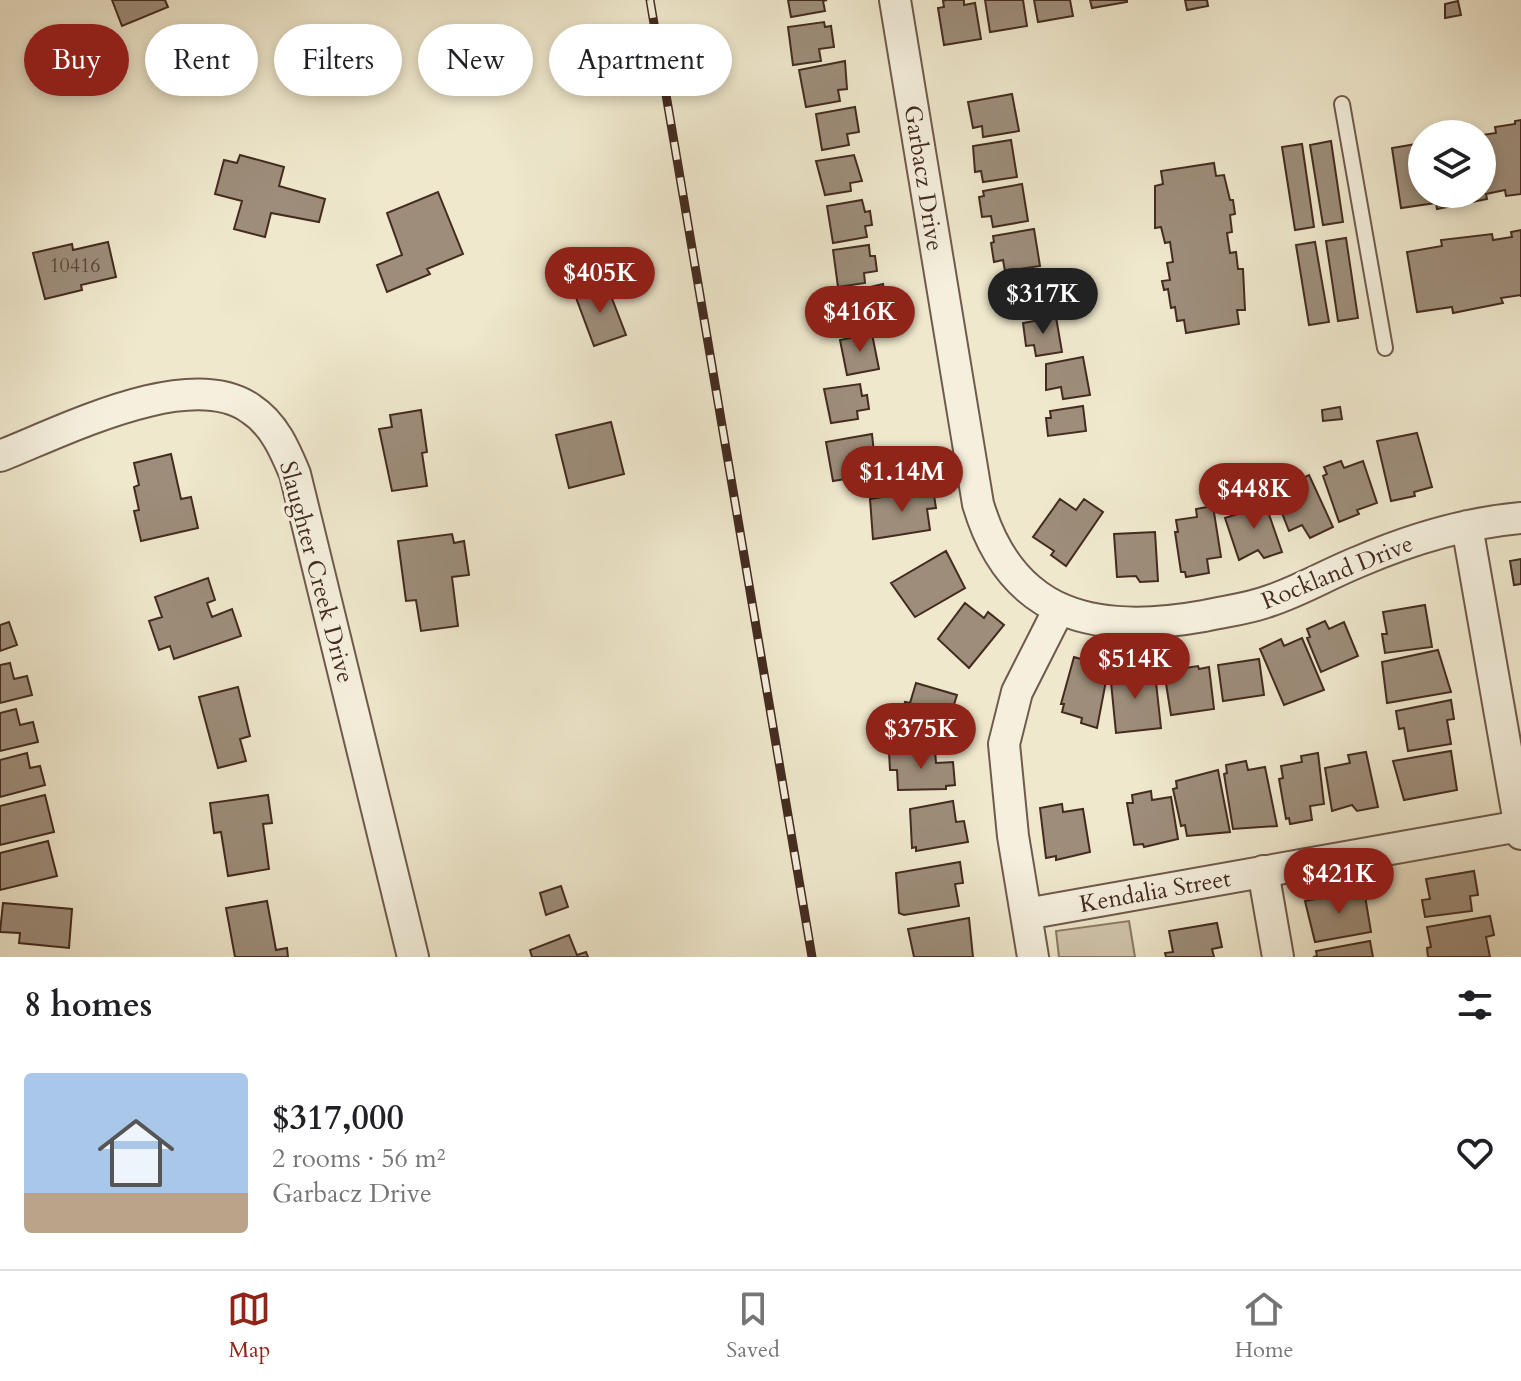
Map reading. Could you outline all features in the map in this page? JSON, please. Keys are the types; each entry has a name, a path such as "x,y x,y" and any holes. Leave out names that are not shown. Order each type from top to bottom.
{"street":[{"name":"Garbacz Drive","path":"895,0 978,504 985,527 1003,563 1015,577 1059,609"},
{"name":"Slaughter Creek Drive","path":"0,456 164,397 216,394 233,399 264,419 285,449 295,474 413,957"},
{"name":"Rockland Drive","path":"1059,609 1128,625 1173,622 1241,609 1298,590 1378,554 1467,526 1521,518"},
{"path":"1467,526 1520,830"},
{"path":"1033,957 1004,774 1004,744 1017,692 1059,609"},
{"name":"Kendalia Street","path":"1026,914 1263,871 1520,830"},
{"path":"1263,871 1278,957"}],"lane":[{"path":"1342,104 1385,348"}],"shaded area":[{"path":"1129,921 1135,957 1059,957 1056,931"}],"building":[{"path":"112,0 165,0 168,7 121,24"},
{"path":"788,0 827,0 823,1 825,11 791,17"},
{"path":"964,0 964,5 975,3 981,39 944,45 938,8 944,7 943,1"},
{"path":"985,0 1023,0 1027,26 990,32"},
{"path":"1034,0 1070,0 1073,16 1038,22"},
{"path":"1090,0 1127,0 1127,2 1092,8"},
{"path":"1185,0 1207,0 1208,6 1187,10"},
{"path":"1458,1 1461,15 1445,18 1445,4"},
{"path":"824,22 825,27 831,26 834,47 819,49 821,61 793,65 788,27"},
{"path":"845,61 847,89 838,90 840,101 806,107 799,70"},
{"path":"1012,94 1019,131 983,137 982,126 973,128 968,102"},
{"path":"855,107 859,132 847,134 849,145 822,150 816,114"},
{"path":"1521,120 1521,194 1506,196 1505,190 1496,192 1496,127 1515,124 1515,121"},
{"path":"1011,140 1017,177 983,182 981,171 975,172 973,146"},
{"path":"1331,141 1343,222 1323,225 1310,145"},
{"path":"1302,144 1314,227 1295,230 1282,147"},
{"path":"1408,145 1408,207 1401,208 1392,148"},
{"path":"240,155 284,167 279,186 325,199 319,222 271,213 265,237 234,229 242,201 215,194 224,160 237,163"},
{"path":"854,155 862,181 850,183 851,191 825,195 816,161"},
{"path":"1214,163 1216,176 1224,175 1230,200 1233,200 1235,214 1230,215 1232,232 1227,233 1230,253 1236,252 1238,269 1243,269 1245,310 1237,310 1239,324 1186,333 1184,320 1177,321 1175,307 1171,308 1168,289 1164,290 1162,281 1170,280 1167,263 1173,262 1170,242 1165,243 1161,227 1155,228 1155,186 1163,184 1161,171"},
{"path":"1022,184 1028,221 993,227 991,216 982,217 979,197 984,196 983,191"},
{"path":"438,192 463,254 427,269 430,274 387,292 377,265 402,255 387,213"},
{"path":"862,200 865,212 870,211 872,225 865,226 867,237 833,243 827,206"},
{"path":"1034,229 1040,266 1005,271 1003,260 994,262 993,236"},
{"path":"1521,230 1521,295 1501,298 1503,303 1453,313 1452,307 1417,312 1407,252 1442,246 1441,240 1492,234 1493,240 1512,237 1511,232"},
{"path":"1346,238 1358,318 1338,321 1326,241"},
{"path":"108,242 116,277 81,285 82,290 45,299 33,253 72,244 73,250"},
{"path":"1315,242 1329,322 1309,325 1296,245"},
{"path":"869,245 870,256 875,256 877,271 864,273 865,283 838,287 833,250"},
{"path":"1037,274 1043,311 1008,316 1006,305 998,307 994,287 998,286 997,280"},
{"path":"606,283 626,335 594,346 575,295"},
{"path":"883,284 884,291 881,292 886,313 877,315 880,325 845,333 837,295"},
{"path":"1056,317 1062,352 1036,356 1034,345 1026,346 1023,323"},
{"path":"872,334 879,369 847,375 840,340"},
{"path":"1083,357 1090,395 1063,399 1061,387 1046,390 1046,364"},
{"path":"860,384 862,396 867,395 869,409 857,411 858,419 831,423 824,389"},
{"path":"1083,406 1086,431 1048,436 1046,418 1051,418 1050,411"},
{"path":"1340,407 1342,419 1323,421 1322,410"},
{"path":"421,410 427,452 422,453 427,486 392,491 379,429 392,427 390,415"},
{"path":"611,422 624,474 569,488 556,435"},
{"path":"1417,433 1432,487 1414,492 1415,496 1391,501 1377,441"},
{"path":"872,434 875,463 868,464 869,475 833,481 826,442"},
{"path":"171,454 181,499 191,497 198,528 141,541 134,511 139,510 134,487 139,485 134,463"},
{"path":"1341,461 1344,468 1363,461 1377,503 1357,510 1359,514 1339,522 1323,476 1327,474 1324,467"},
{"path":"1309,475 1333,527 1310,538 1302,525 1289,531 1271,485 1287,477 1290,484"},
{"path":"933,489 936,508 927,509 930,530 873,539 870,499"},
{"path":"1263,497 1282,552 1264,558 1258,550 1239,560 1225,518 1250,510 1247,503"},
{"path":"1060,499 1076,510 1084,499 1103,512 1066,566 1051,555 1054,551 1033,537"},
{"path":"1213,506 1221,557 1207,559 1209,573 1186,577 1185,572 1181,572 1176,520 1197,517 1196,509"},
{"path":"1155,532 1158,581 1140,582 1136,576 1117,577 1114,534"},
{"path":"452,534 454,543 464,541 469,575 452,577 458,626 421,631 416,600 406,601 398,541"},
{"path":"946,551 965,588 915,617 891,583"},
{"path":"1521,559 1521,584 1514,585 1510,561"},
{"path":"208,578 215,600 207,603 212,617 232,609 241,636 174,659 170,646 159,650 149,621 162,617 155,597"},
{"path":"965,603 984,618 988,612 1004,625 969,668 938,639"},
{"path":"1425,605 1432,647 1385,653 1382,634 1387,634 1383,612"},
{"path":"1325,621 1329,629 1344,622 1358,656 1321,672 1307,638 1310,637 1307,629"},
{"path":"9,622 17,645 0,651 0,625"},
{"path":"1302,638 1324,690 1284,705 1260,649 1281,639 1284,646"},
{"path":"1438,650 1451,692 1387,703 1382,662"},
{"path":"1074,657 1098,664 1094,678 1106,681 1097,728 1081,723 1082,718 1062,712 1064,704 1061,704"},
{"path":"1259,659 1264,695 1223,701 1218,665"},
{"path":"10,663 14,679 27,676 32,695 0,703 0,665"},
{"path":"1198,666 1199,669 1209,667 1214,709 1171,715 1164,671"},
{"path":"1137,669 1138,675 1155,673 1161,728 1116,733 1110,672"},
{"path":"916,683 957,695 951,714 960,717 953,739 903,725 904,720 900,719 905,702 910,703"},
{"path":"238,687 250,736 240,739 246,761 218,768 199,697"},
{"path":"1451,700 1454,719 1447,720 1451,744 1408,751 1404,728 1399,729 1396,711"},
{"path":"16,709 20,725 33,722 38,742 0,751 0,713"},
{"path":"935,750 936,763 953,762 955,785 946,786 946,789 898,790 897,770 890,770 889,752"},
{"path":"1451,751 1457,790 1404,800 1393,761"},
{"path":"1366,752 1378,807 1357,811 1352,805 1332,811 1325,768 1350,763 1348,755"},
{"path":"27,753 30,768 40,766 45,785 0,797 0,760"},
{"path":"1318,753 1324,804 1310,806 1312,820 1290,824 1289,818 1286,819 1279,779 1283,778 1281,766 1302,762 1301,756"},
{"path":"1246,761 1248,770 1265,767 1277,826 1233,829 1224,774 1227,773 1226,765"},
{"path":"1218,770 1230,832 1187,836 1185,825 1181,826 1173,789 1177,788 1176,781"},
{"path":"1151,791 1152,800 1171,797 1178,839 1144,847 1143,844 1134,845 1127,803 1133,803 1132,795"},
{"path":"45,795 54,832 0,845 0,806"},
{"path":"268,795 272,823 263,824 269,869 228,876 221,832 214,833 210,803"},
{"path":"953,801 956,822 964,821 968,842 916,851 916,847 912,848 910,809"},
{"path":"1062,804 1063,812 1083,809 1090,852 1056,860 1056,856 1046,858 1040,808"},
{"path":"48,841 57,876 0,890 0,853"},
{"path":"960,862 963,883 955,884 959,906 904,915 899,913 896,873"},
{"path":"1474,871 1478,895 1470,896 1472,911 1425,917 1422,900 1430,899 1426,879"},
{"path":"561,886 568,907 546,915 540,893"},
{"path":"1364,890 1371,932 1315,942 1305,901"},
{"path":"267,901 276,950 287,948 288,957 235,957 226,908"},
{"path":"3,903 72,909 69,948 19,943 20,933 0,932"},
{"path":"1490,916 1494,935 1486,937 1490,957 1428,957 1427,948 1431,947 1427,927"},
{"path":"969,918 973,957 914,957 908,929"},
{"path":"1217,923 1222,947 1212,949 1214,957 1166,957 1165,953 1173,952 1169,931"},
{"path":"569,935 577,955 586,952 588,957 532,957 530,950"},
{"path":"1370,941 1373,957 1313,957 1317,956 1316,951"}],"railway":[{"path":"650,0 812,957"}]}
